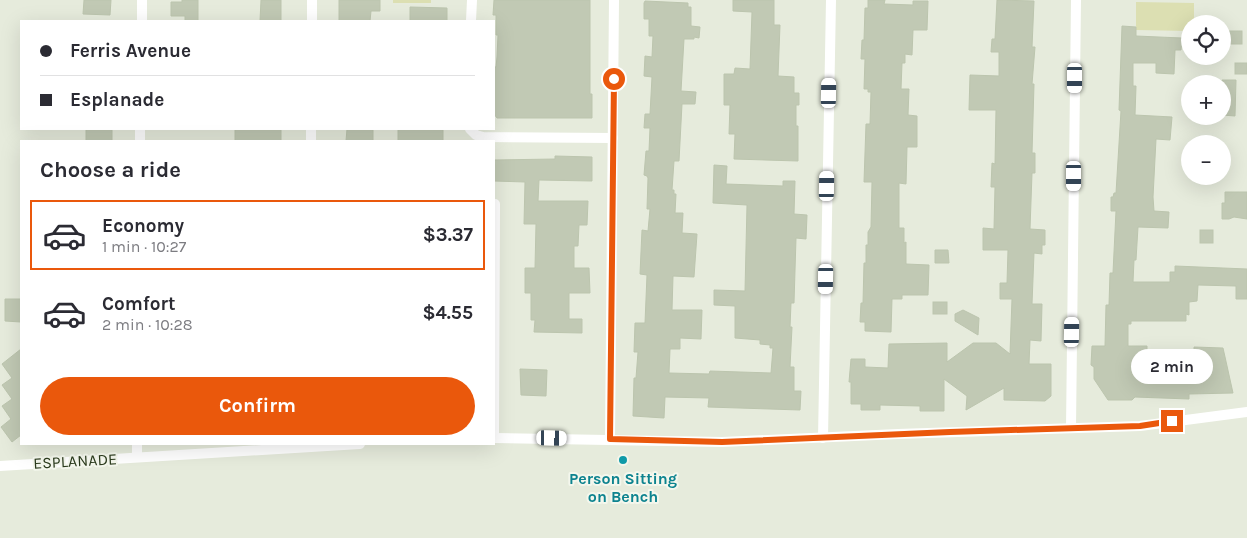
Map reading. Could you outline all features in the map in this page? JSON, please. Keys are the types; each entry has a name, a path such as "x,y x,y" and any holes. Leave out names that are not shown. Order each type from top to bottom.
{"street":[{"path":"142,0 142,20"},
{"path":"312,0 312,20"},
{"path":"471,20 472,0"},
{"path":"610,439 614,0"},
{"path":"823,438 830,0"},
{"path":"1071,428 1076,0"},
{"path":"471,130 476,135 483,137 613,138"},
{"path":"495,438 722,442 908,433 1140,426 1247,412"},
{"path":"137,445 137,457"},
{"name":"ESPLANADE","path":"0,466 308,445"}],"green space":[{"path":"393,0 431,0 431,3 393,3"},
{"path":"1136,2 1194,3 1194,15 1181,15 1181,31 1136,30"}],"building":[{"path":"84,0 111,0 110,15 83,14"},
{"path":"182,0 198,0 198,20 185,20 185,16 171,16 171,2 182,2"},
{"path":"261,0 281,0 281,20 260,20"},
{"path":"339,0 380,0 380,11 371,11 370,20 339,20"},
{"path":"494,0 590,0 590,94 592,94 592,118 497,118 495,115 495,67 498,35 496,35 496,15 493,15"},
{"path":"733,0 774,0 774,25 780,25 778,76 794,77 794,93 799,93 799,105 796,105 798,161 734,159 735,134 729,134 730,105 724,105 724,74 734,74 735,68 750,69 752,12 733,11"},
{"path":"868,0 885,0 884,4 913,5 913,1 928,1 927,30 913,30 912,55 905,54 905,63 902,63 901,89 909,89 908,115 917,116 917,147 907,147 906,184 899,183 899,228 904,228 906,264 929,265 928,295 902,295 902,299 892,299 891,332 865,331 865,322 860,322 861,303 863,303 866,245 868,245 868,232 871,227 872,182 864,182 866,124 870,124 871,92 868,92 868,89 864,89 865,59 861,59 862,40 864,40 865,8 868,8"},
{"path":"997,0 1034,1 1032,47 1035,47 1032,84 1034,84 1032,153 1035,153 1035,173 1032,173 1030,229 1045,230 1045,245 1042,245 1042,254 1034,253 1032,304 1042,304 1041,341 1030,340 1029,364 1051,364 1051,396 1045,401 1004,400 1004,388 966,410 967,396 944,379 944,411 920,411 920,406 880,405 880,410 861,410 861,404 851,404 851,382 849,382 851,359 865,359 865,367 888,368 889,344 947,343 947,362 973,343 996,343 1010,354 1012,299 1000,299 1000,283 1007,283 1008,250 983,250 983,228 994,229 995,187 991,187 992,163 995,164 996,110 969,110 970,75 999,76 999,52 991,52 992,39 995,39"},
{"path":"645,1 688,3 688,7 691,7 691,26 700,27 699,38 684,39 681,91 696,92 695,104 682,104 679,161 674,161 672,190 676,194 675,213 683,213 682,233 697,234 694,277 673,276 672,310 702,310 701,339 680,338 680,349 670,349 669,373 709,374 710,371 771,373 773,348 770,348 770,345 760,344 760,340 735,338 735,306 714,305 714,290 745,291 747,205 713,203 714,165 727,166 726,184 783,186 783,181 795,181 794,214 807,215 806,239 796,238 794,303 791,303 790,327 792,327 790,367 794,367 794,391 801,391 800,410 708,407 709,398 665,397 664,418 633,416 634,378 636,378 638,352 634,352 635,323 645,323 647,275 640,274 642,230 648,231 650,209 647,209 648,178 644,175 646,151 649,151 650,128 644,128 645,114 650,114 652,77 644,76 645,56 652,57 653,36 649,36 649,19 644,19"},
{"path":"410,7 447,8 447,20 410,20"},
{"path":"1122,26 1136,27 1136,36 1181,38 1181,50 1175,50 1174,74 1156,73 1156,63 1133,63 1133,86 1136,86 1135,115 1172,117 1170,140 1156,139 1153,197 1154,211 1169,212 1168,228 1138,227 1133,282 1170,282 1170,272 1175,272 1175,266 1247,269 1247,299 1236,299 1236,286 1198,285 1197,301 1189,302 1189,315 1186,314 1186,321 1131,321 1131,324 1128,324 1128,346 1147,346 1147,353 1194,354 1194,347 1223,348 1233,393 1189,394 1189,399 1135,397 1132,400 1108,400 1094,379 1094,367 1091,365 1092,346 1105,346 1106,305 1109,305 1110,273 1113,273 1116,211 1111,211 1111,197 1116,193 1121,111 1119,110"},
{"path":"1231,31 1242,31 1242,44 1231,44"},
{"path":"1235,63 1247,63 1247,74 1235,74"},
{"path":"1231,80 1236,80 1235,116 1231,116"},
{"path":"86,130 112,130 112,140 86,140"},
{"path":"235,130 281,130 281,140 235,140"},
{"path":"347,130 373,130 373,140 346,140"},
{"path":"398,130 443,130 443,140 398,140"},
{"path":"555,156 592,157 592,181 539,180 538,201 588,201 587,225 579,225 578,246 574,246 574,268 589,268 590,293 569,293 569,319 582,319 582,333 534,332 535,320 531,320 531,293 525,293 525,268 535,268 536,224 524,224 525,182 495,181 495,160 555,159"},
{"path":"1225,192 1247,192 1247,219 1234,217 1222,219 1222,203 1225,203"},
{"path":"1200,230 1213,230 1213,243 1200,243"},
{"path":"935,250 948,250 949,263 935,263"},
{"path":"5,299 20,299 20,322 5,321"},
{"path":"933,302 947,302 947,314 933,314"},
{"path":"963,310 979,318 978,335 955,321 955,314"},
{"path":"20,350 20,436 12,442 1,427 11,419 2,406 12,399 2,385 12,378 2,364"},
{"path":"520,369 547,370 546,396 521,395"}],"place":[{"name":"Person Sitting on Bench","path":"623,460"}],"route":[{"path":"614,79 610,439 722,442 1140,426 1172,421"}]}
